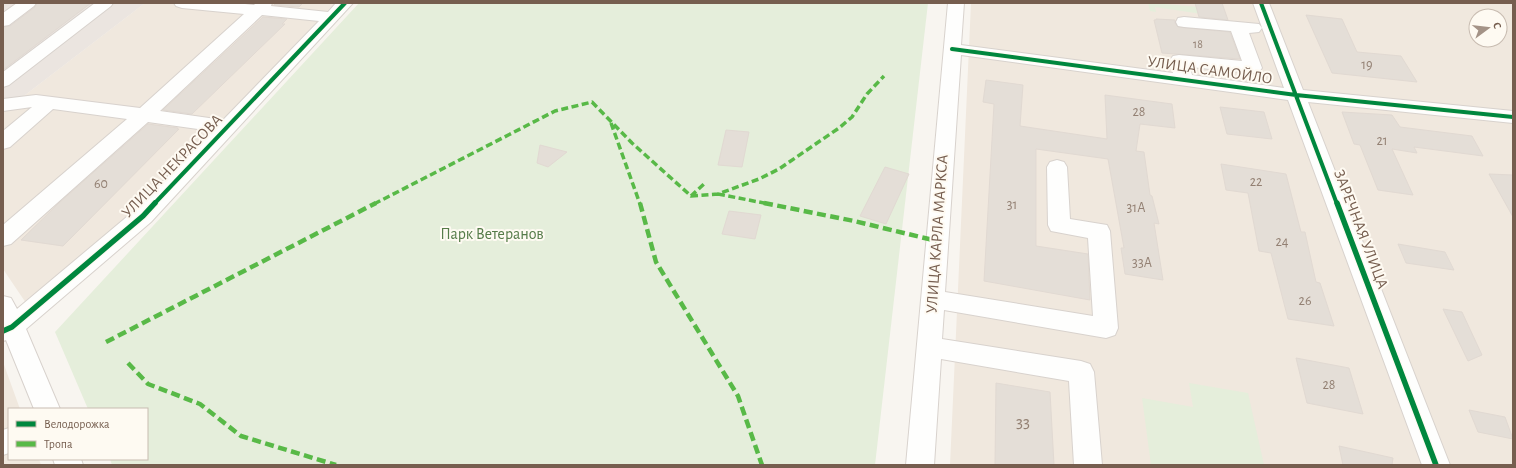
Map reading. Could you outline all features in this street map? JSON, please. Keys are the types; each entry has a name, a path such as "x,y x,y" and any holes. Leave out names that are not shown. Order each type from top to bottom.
{"street":[{"path":"3,21 28,3"},
{"path":"3,81 105,3"},
{"path":"182,3 338,10"},
{"name":"УЛИЦА КАРЛА МАРКСА","path":"920,465 956,3"},
{"name":"ЗАРЕЧНАЯ УЛИЦА","path":"1261,3 1436,465"},
{"path":"3,238 144,115 261,6"},
{"name":"УЛИЦА НЕКРАСОВА","path":"6,321 143,216 338,10"},
{"path":"1184,22 1272,30"},
{"path":"1184,80 1179,60 1253,68 1238,27"},
{"name":"УЛИЦА САМОЙЛО","path":"952,49 1296,95 1513,117"},
{"path":"3,105 36,101 49,102 228,127"},
{"path":"3,142 49,102"},
{"path":"932,298 1106,328 1098,231 1059,225 1057,167"},
{"path":"6,321 28,361 47,408"},
{"path":"929,347 1081,372 1088,465"}],"shaded area":[{"path":"3,3 145,3 16,102 3,100"},
{"path":"145,3 335,3 134,214 26,303 3,269 3,100 16,102"},
{"path":"971,3 1513,3 1513,465 950,465"},
{"path":"3,362 20,408 8,408 8,460 39,460 41,465 3,465"}],"green space":[{"name":"Парк Ветеранов","path":"359,3 928,3 875,465 112,465 110,460 148,460 148,408 88,408 55,332"},
{"path":"1148,3 1211,8 1202,14 1155,7 1156,12 1150,11"},
{"path":"1189,383 1248,393 1264,465 1151,465 1142,398 1193,407"}],"building":[{"path":"37,3 91,3 3,70 3,27 10,26 35,7"},
{"path":"276,3 303,3 299,7 274,5"},
{"path":"1195,3 1222,3 1228,20 1199,17"},
{"path":"1306,15 1342,19 1357,52 1401,56 1417,82 1332,73"},
{"path":"263,17 287,19 282,24 285,24 192,114 163,110"},
{"path":"1154,20 1175,20 1178,27 1230,32 1240,59 1162,53"},
{"path":"986,80 1023,85 1020,126 1107,139 1105,95 1172,104 1175,128 1140,124 1136,151 1144,152 1150,195 1152,196 1159,224 1154,223 1163,280 1125,274 1121,248 1124,248 1108,159 1036,149 1036,246 1088,254 1090,300 984,281 994,104 983,102"},
{"path":"1220,107 1264,112 1272,139 1227,134"},
{"path":"1342,112 1392,115 1400,127 1472,136 1483,156 1414,147 1417,153 1392,149 1413,195 1378,190 1360,145 1354,144"},
{"path":"148,124 179,129 63,246 21,240 59,203"},
{"path":"726,130 749,132 742,167 718,165"},
{"path":"540,145 567,152 548,167 537,163"},
{"path":"1221,164 1286,174 1301,232 1305,232 1316,282 1320,283 1334,326 1288,319 1271,253 1259,251 1248,193 1226,190"},
{"path":"885,167 909,174 886,224 860,216"},
{"path":"1489,174 1513,175 1513,217"},
{"path":"729,211 761,215 755,239 722,234"},
{"path":"1398,244 1445,252 1454,270 1406,263"},
{"path":"1443,309 1462,312 1482,355 1468,361"},
{"path":"1296,358 1349,368 1363,414 1307,403"},
{"path":"996,383 1050,392 1054,465 995,465"},
{"path":"1469,410 1505,417 1513,439 1478,432"},
{"path":"1339,446 1393,458 1392,465 1343,465"}],"marked path":[{"path":"691,196 718,194 759,179 779,169 839,128 852,117 867,94 884,76"},
{"path":"106,342 555,111 592,102 632,143 691,196 705,183"},
{"path":"611,123 641,207 656,262 738,396 762,465"},
{"path":"718,194 854,221 937,241"},
{"path":"128,363 148,384 200,404 241,436 336,465"}],"cycle path":[{"path":"3,331 12,327 143,216 345,3"},
{"path":"1261,3 1436,465"},
{"path":"952,49 1296,95 1513,117"}]}
